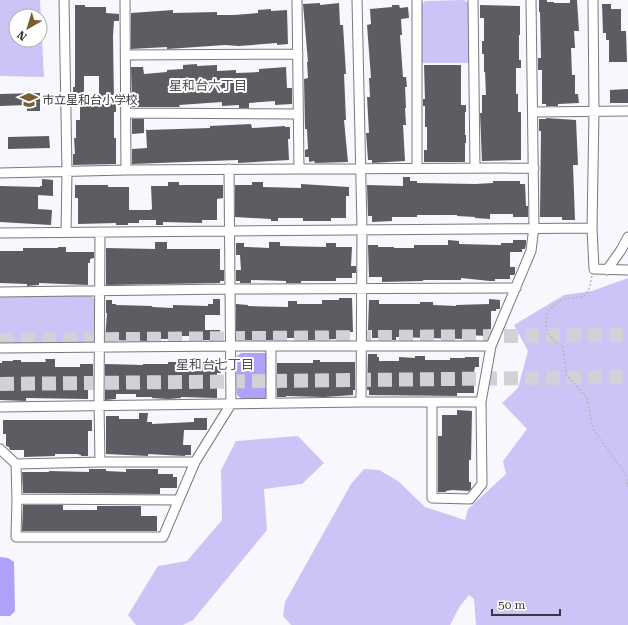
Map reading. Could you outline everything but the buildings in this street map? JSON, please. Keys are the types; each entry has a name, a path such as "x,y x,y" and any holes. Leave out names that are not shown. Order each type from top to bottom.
{"street":[{"path":"64,0 67,172 66,232"},
{"path":"125,0 126,170"},
{"path":"297,0 299,169"},
{"path":"357,0 362,229 361,402"},
{"path":"417,0 417,168"},
{"path":"473,0 475,168"},
{"path":"432,402 432,498 470,499 482,484 481,402 491,346 531,251 534,227 531,0"},
{"path":"593,0 594,112 592,228 594,269 628,270"},
{"path":"126,55 298,54"},
{"path":"533,112 628,111"},
{"path":"126,113 298,114"},
{"path":"0,173 229,169 534,168"},
{"path":"16,464 16,537 163,537 195,462 231,404 229,169"},
{"path":"0,233 534,227 592,228"},
{"path":"100,232 100,462"},
{"path":"607,270 622,250 628,237"},
{"path":"0,292 230,289 516,288"},
{"path":"271,346 271,403"},
{"path":"0,348 491,346"},
{"path":"0,406 481,402"},
{"path":"0,449 16,464 195,462"},
{"path":"17,499 178,500"}],"path":[{"path":"594,269 589,290 583,296 563,299 553,305 548,313 545,327 549,336 563,346 566,374 587,398 593,429 626,475 628,488"}],"shaded area":[{"path":"0,0 40,0 40,8 8,8 8,48 42,48 44,77 0,76"},
{"path":"464,0 470,4 469,63 421,63 421,6 425,1"},
{"path":"628,278 628,625 476,625 474,599 469,595 460,606 450,625 291,625 283,616 285,602 351,484 364,469 379,470 398,481 425,507 465,520 468,509 506,474 503,461 527,429 502,403 518,388 528,351 514,325 564,295 592,291"},
{"path":"90,295 96,300 96,339 92,344 0,344 0,296"},
{"path":"241,353 268,353 268,399 242,399 237,395 236,357"},
{"path":"298,436 324,463 302,484 264,489 267,530 193,620 183,625 136,625 128,615 158,566 187,561 222,520 221,470 236,441"},
{"path":"0,557 8,558 14,562 15,611 10,616 0,616"}],"tunnel":[{"path":"0,340 628,335"},
{"path":"0,384 628,377"}],"place":[{"name":"市立星和台小学校","path":"29,100"}],"district":[{"name":"星和台六丁目","path":"208,85"},
{"name":"星和台七丁目","path":"215,364"}]}
